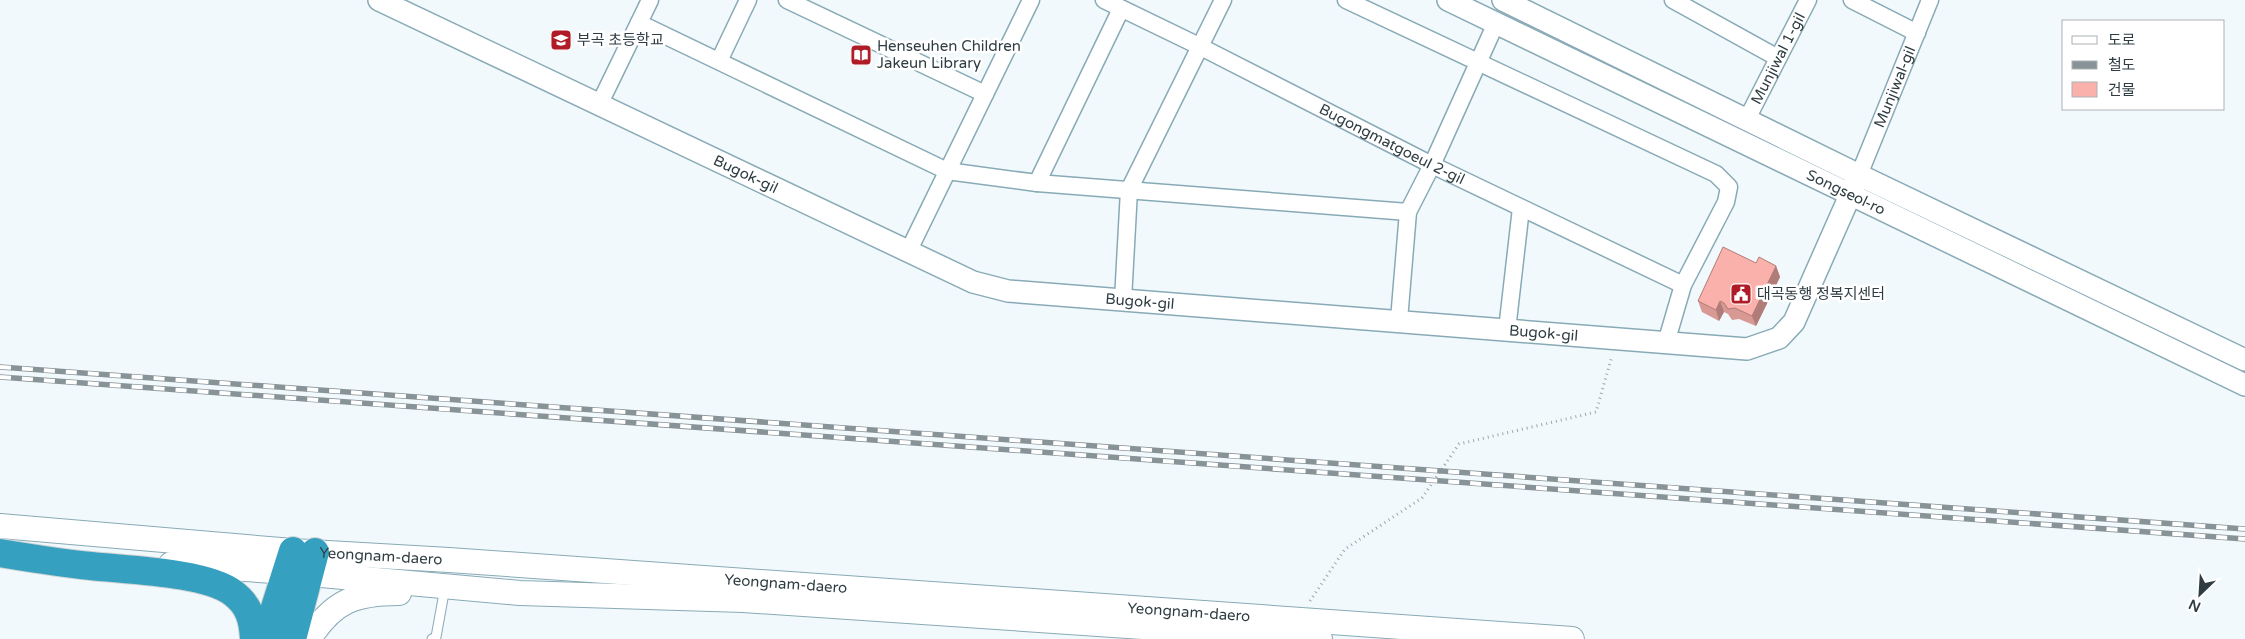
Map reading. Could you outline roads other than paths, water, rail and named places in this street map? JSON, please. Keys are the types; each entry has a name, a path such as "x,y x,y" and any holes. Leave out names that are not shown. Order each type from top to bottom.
{"highway":[{"path":"0,553 90,566 176,575 208,582 232,592 244,605 253,621 254,639"},
{"path":"266,639 301,562"},
{"path":"292,639 301,562"}],"main road":[{"name":"Yeongnam-daero","path":"0,526 301,562 520,593 743,600 1317,639"},
{"name":"Yeongnam-daero","path":"0,553 301,562 459,560 1572,639"},
{"path":"309,639 333,608 351,599 390,593 520,593"}],"street":[{"name":"Bugok-gil","path":"379,0 973,282 1008,290 1747,349 1778,338 1794,322 1859,175"},
{"path":"598,105 650,0"},
{"path":"719,62 748,0"},
{"path":"786,0 985,94"},
{"path":"908,252 1031,0"},
{"name":"Bugongmatgoeul 2-gil","path":"1104,0 1201,47 1432,165 1683,285"},
{"path":"1123,300 1129,190 1223,0"},
{"path":"1346,0 1716,174 1729,187 1726,202 1683,285 1666,343"},
{"name":"Songseol-ro","path":"1503,0 1859,175 2245,360"},
{"path":"1673,0 1778,58"},
{"name":"Munjiwal 1-gil","path":"1747,119 1808,0"},
{"path":"1852,0 1917,34"},
{"name":"Munjiwal-gil","path":"1859,175 1930,0"},
{"name":"Songseol-ro","path":"1458,2 1496,23 1850,196 2245,385"},
{"path":"1038,183 1122,9"},
{"path":"639,23 947,171 1038,183 1408,212"},
{"path":"1399,320 1408,212 1432,165 1496,23"},
{"path":"1506,330 1521,208"}],"lane":[{"path":"432,639 436,637 444,593"}],"railway":[{"path":"0,367 2245,529"},
{"path":"0,377 2245,539"}],"place":[{"name":"부곡 초등학교","path":"561,40"},
{"name":"Henseuhen Children Jakeun Library","path":"861,55"},
{"name":"대곡동행 정복지센터","path":"1741,294"}]}
